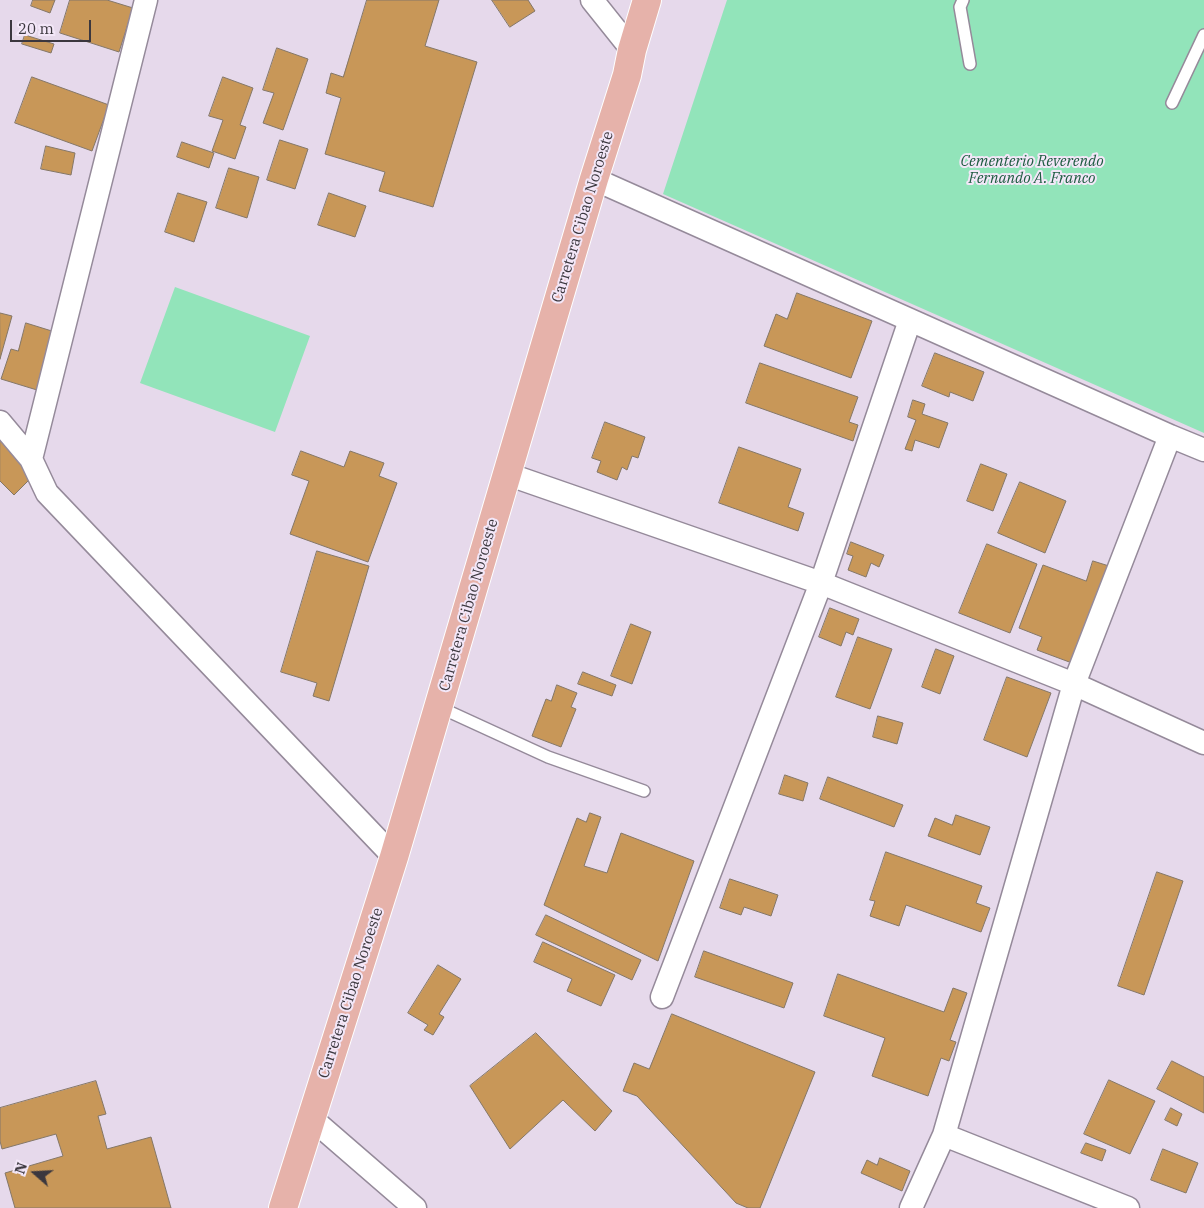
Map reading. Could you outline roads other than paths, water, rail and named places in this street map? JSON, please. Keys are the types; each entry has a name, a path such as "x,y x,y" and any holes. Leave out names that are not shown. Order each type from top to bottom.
{"main road":[{"name":"Carretera Cibao Noroeste","path":"283,1208 394,857 594,179 627,74 647,0"}],"street":[{"path":"31,459 146,0"},
{"path":"592,0 632,50"},
{"path":"594,179 1204,450"},
{"path":"662,996 821,583 910,320"},
{"path":"0,422 31,459 46,493 394,857"},
{"path":"911,1208 944,1135 1074,684 1170,436"},
{"path":"507,474 821,583 1074,684 1204,743"},
{"path":"312,1118 415,1208"},
{"path":"944,1135 1128,1208"}],"lane":[{"path":"963,0 960,7 970,64"},
{"path":"1172,103 1204,35"},
{"path":"439,707 548,757 644,791"}],"park label":[{"name":"Cementerio Reverendo Fernando A. Franco","path":"1032,170"}]}
